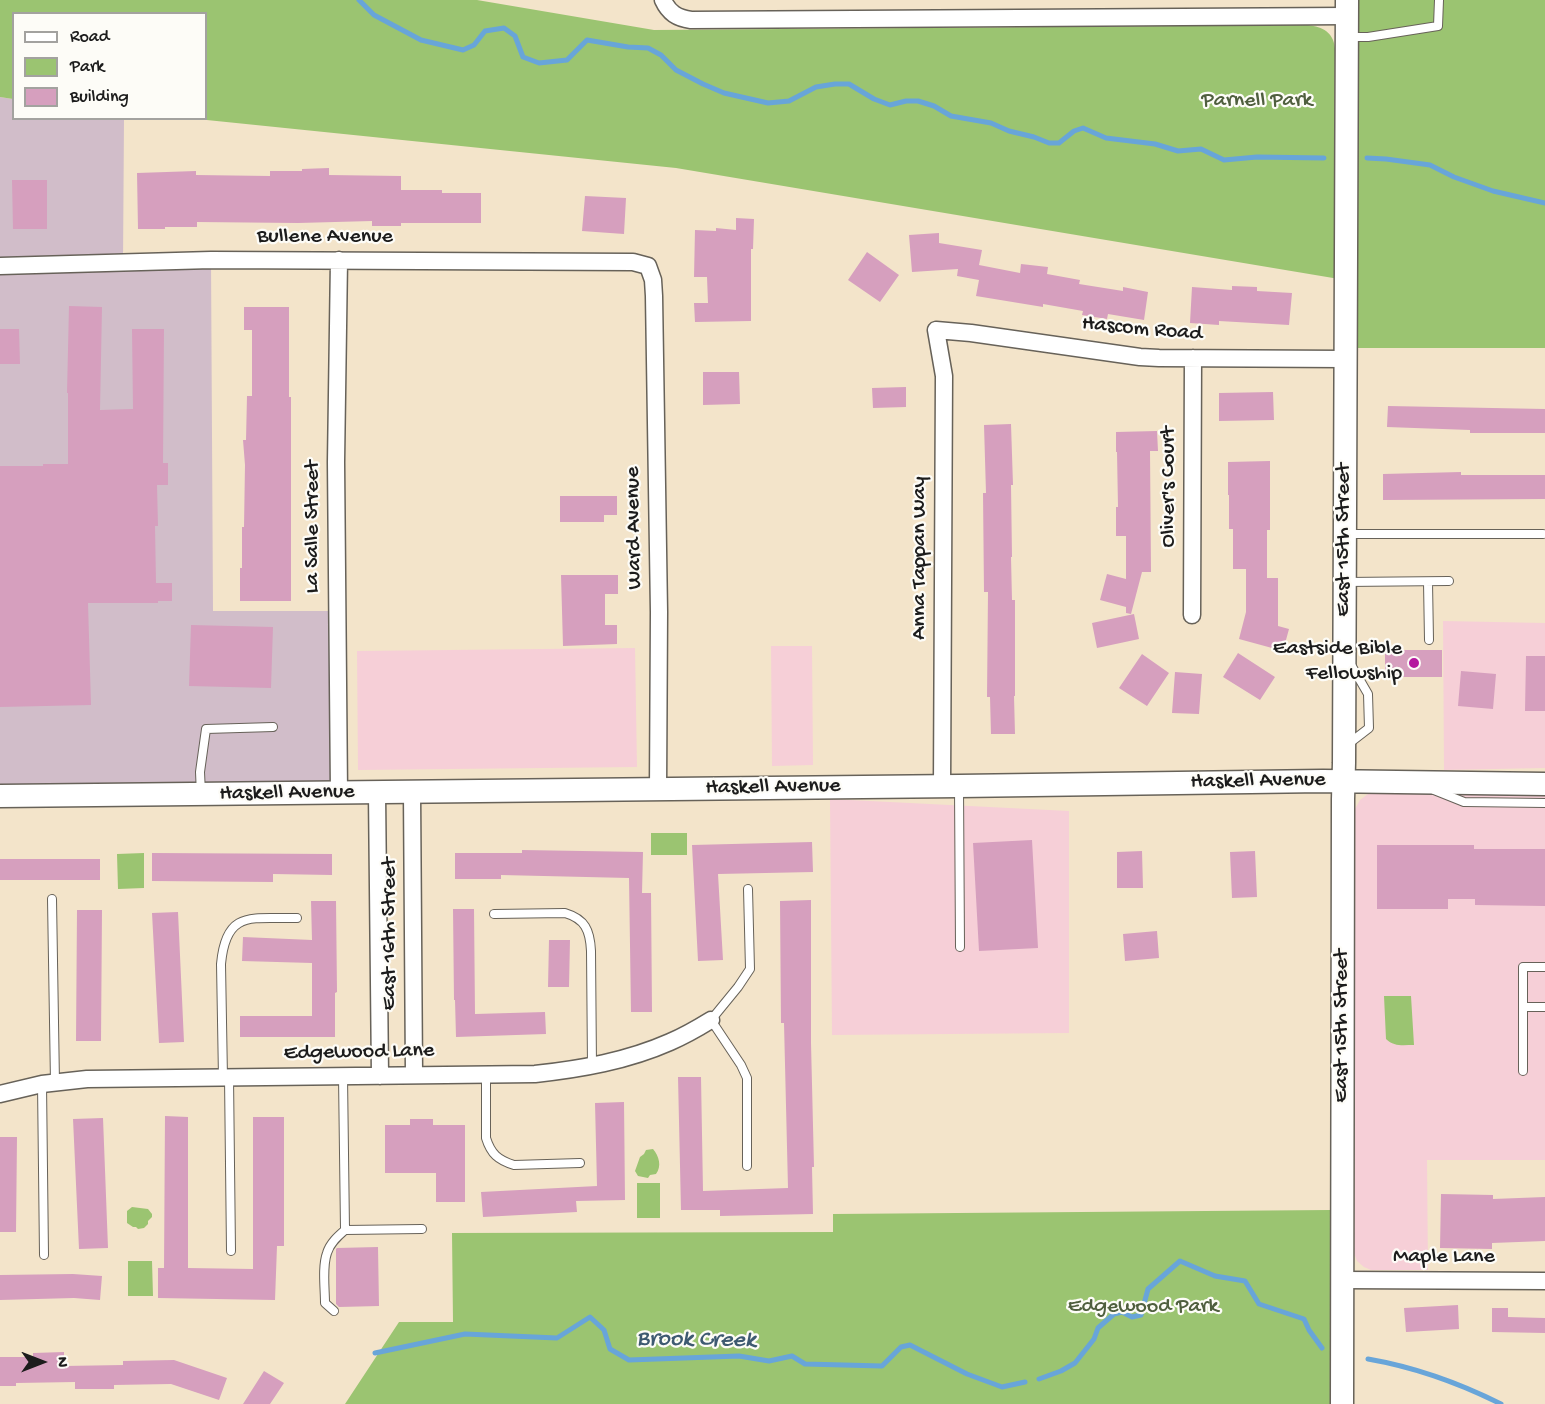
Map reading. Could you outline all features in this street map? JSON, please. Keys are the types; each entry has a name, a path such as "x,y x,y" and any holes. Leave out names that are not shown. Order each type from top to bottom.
{"main road":[{"name":"East 15th Street","path":"1342,1404 1347,18"},
{"name":"Haskell Avenue","path":"0,796 1344,782 1545,784"}],"street":[{"path":"666,6 678,18 691,20 1347,18"},
{"name":"Bullene Avenue","path":"0,266 211,260 633,262 648,266"},
{"name":"La Salle Street","path":"339,260 336,462 339,793"},
{"name":"Ward Avenue","path":"648,266 653,280 654,296 659,612 658,790"},
{"name":"Hascom Road","path":"936,330 1140,357 1345,359"},
{"name":"Anna Tappan Way","path":"936,330 944,376 951,786"},
{"name":"Oliver's Court","path":"1192,615 1193,358"},
{"name":"East 16th Street","path":"412,792 414,1075"},
{"name":"East 16th Street","path":"377,793 380,1076"},
{"name":"Edgewood Lane","path":"0,1094 87,1079 534,1074 573,1070 605,1064 642,1053 670,1042 711,1020"},
{"name":"Maple Lane","path":"1342,1280 1545,1281"}],"lane":[{"path":"1347,18 1368,37 1438,26 1439,0"},
{"path":"1345,534 1543,534"},
{"path":"1345,582 1449,581"},
{"path":"1428,582 1429,640"},
{"path":"201,794 200,772 206,729 273,727"},
{"path":"1418,783 1464,802 1545,803"},
{"path":"951,786 960,947"},
{"path":"747,1166 747,1078 711,1020 750,969 748,890"},
{"path":"44,1255 52,899"},
{"path":"494,914 565,913 575,916 585,924 590,938 591,951 592,1066"},
{"path":"231,1251 221,964 223,948 228,932 237,923 249,919 297,918"},
{"path":"1522,1071 1523,967 1545,967"},
{"path":"1523,1007 1545,1007"},
{"path":"486,1074 486,1138 495,1155 504,1162 514,1165 580,1163"},
{"path":"343,1076 345,1230"},
{"path":"334,1311 325,1303 324,1272 327,1253 334,1240 345,1230 422,1229"}],"shaded area":[{"path":"0,97 12,99 12,120 124,120 123,263 211,260 213,611 337,611 339,793 0,796"},
{"path":"1443,621 1545,623 1545,768 1444,770"},
{"path":"771,646 812,646 813,765 772,766"},
{"path":"635,648 637,767 358,770 357,651"},
{"path":"1373,792 1545,795 1545,1160 1427,1160 1428,1270 1371,1270 1357,1261 1354,1253 1355,809 1360,800"},
{"path":"830,799 1069,811 1069,1033 832,1035"}],"green space":[{"name":"Parnell Park","path":"0,0 477,0 654,30 1308,25 1318,27 1330,34 1335,48 1334,194 1357,197 1359,0 1545,0 1545,348 1357,348 1357,282 676,168 207,120 207,12 12,12 12,99 0,97"},
{"path":"651,833 687,833 687,855 651,855"},
{"path":"144,853 144,888 118,889 117,854"},
{"path":"1384,996 1411,996 1414,1045 1395,1044 1386,1039"},
{"path":"653,1149 659,1161 658,1171 648,1178 638,1176 635,1171 640,1157 646,1150"},
{"path":"637,1183 660,1183 660,1218 637,1218"},
{"path":"132,1207 148,1209 152,1214 144,1228 138,1229 127,1223 127,1211"},
{"name":"Edgewood Park","path":"1330,1210 1330,1404 345,1404 399,1322 453,1322 452,1233 833,1232 833,1214"},
{"path":"128,1261 152,1261 153,1296 128,1296"}],"building":[{"path":"329,168 329,175 401,176 401,190 481,193 481,223 401,223 401,226 372,226 372,221 197,222 197,227 138,229 137,173 196,171 196,175 270,176 270,171"},
{"path":"12,180 47,180 47,229 13,229"},
{"path":"585,196 626,198 624,234 582,231"},
{"path":"736,218 754,219 753,249 751,249 751,321 695,322 694,303 708,303 707,277 694,277 695,230 716,231 716,228 736,230"},
{"path":"939,233 939,243 982,250 979,265 1020,273 1021,264 1048,267 1047,274 1080,280 1079,284 1123,291 1123,287 1148,292 1144,320 1108,314 1107,319 1082,315 1083,311 976,296 979,280 957,276 958,269 912,272 909,235"},
{"path":"867,252 899,275 880,302 848,280"},
{"path":"1232,286 1257,287 1257,291 1292,293 1289,325 1219,321 1219,325 1190,323 1192,287 1232,290"},
{"path":"69,306 102,307 100,410 133,409 132,329 164,329 163,463 168,463 168,485 157,485 156,583 172,583 172,601 88,603 91,705 0,707 0,466 68,464"},
{"path":"244,307 289,307 291,601 240,601 242,527 244,527 243,440 246,440 247,396 252,396 252,330 244,330"},
{"path":"0,329 19,329 20,364 0,364"},
{"path":"703,372 739,372 740,404 703,405"},
{"path":"906,387 906,407 873,408 872,388"},
{"path":"1273,392 1274,420 1219,421 1219,393"},
{"path":"1388,406 1545,409 1545,433 1470,433 1470,430 1387,427"},
{"path":"1011,424 1015,734 991,734 990,697 987,697 988,592 984,592 983,493 986,493 984,425"},
{"path":"1157,431 1158,451 1150,451 1151,572 1142,572 1131,614 1126,613 1126,607 1100,600 1107,574 1126,579 1126,536 1116,536 1116,507 1118,507 1116,432"},
{"path":"1270,461 1267,578 1278,578 1278,626 1289,629 1283,651 1239,639 1246,612 1246,569 1233,569 1233,529 1229,529 1228,462"},
{"path":"1461,472 1461,475 1545,475 1545,499 1383,500 1383,474"},
{"path":"560,496 617,496 617,515 604,515 604,522 560,522"},
{"path":"561,575 618,575 618,594 605,594 605,625 617,625 617,644 563,646"},
{"path":"1134,614 1139,639 1097,648 1092,623"},
{"path":"191,625 273,627 271,688 189,686"},
{"name":"Eastside Bible Fellowship","path":"1385,650 1442,650 1442,677 1385,677"},
{"path":"1238,653 1275,677 1260,700 1223,677"},
{"path":"1142,654 1169,673 1147,706 1119,688"},
{"path":"1526,656 1545,656 1545,711 1525,711"},
{"path":"1461,671 1496,674 1493,709 1458,706"},
{"path":"1175,672 1202,674 1199,714 1172,713"},
{"path":"1032,840 1038,948 979,951 973,843"},
{"path":"812,842 813,872 718,874 723,960 698,961 692,845"},
{"path":"1377,845 1474,845 1474,849 1545,849 1545,906 1475,905 1475,899 1448,899 1448,909 1377,909"},
{"path":"522,850 643,852 642,893 651,893 652,1012 631,1012 629,878 501,875 501,879 455,879 455,853 522,853"},
{"path":"1142,851 1143,888 1117,888 1117,852"},
{"path":"1255,851 1257,897 1232,898 1230,852"},
{"path":"152,853 332,854 332,875 273,874 273,882 152,881"},
{"path":"0,859 100,859 100,880 0,880"},
{"path":"811,900 813,1214 720,1216 720,1210 681,1210 678,1077 701,1077 703,1191 788,1188 784,1023 781,1023 780,901"},
{"path":"311,901 336,901 335,1037 240,1037 240,1016 312,1016 312,963 242,961 243,937 312,940"},
{"path":"453,909 474,909 475,1014 545,1012 546,1034 456,1037"},
{"path":"77,910 102,910 101,1041 76,1041"},
{"path":"178,912 184,1042 159,1043 152,913"},
{"path":"1157,931 1159,958 1125,961 1123,934"},
{"path":"549,940 570,940 569,987 548,987"},
{"path":"624,1102 625,1200 576,1201 577,1212 483,1217 481,1192 597,1186 595,1103"},
{"path":"165,1116 188,1117 188,1268 253,1269 253,1117 284,1117 284,1246 277,1246 275,1300 158,1298 158,1268 164,1268"},
{"path":"103,1118 108,1248 79,1249 73,1119"},
{"path":"410,1119 433,1119 433,1125 465,1125 465,1202 436,1202 436,1173 385,1173 385,1125 410,1125"},
{"path":"0,1137 17,1137 16,1232 0,1232"},
{"path":"1441,1194 1493,1195 1493,1199 1545,1197 1545,1241 1492,1243 1492,1249 1440,1248"},
{"path":"378,1247 379,1306 339,1307 336,1304 336,1249"},
{"path":"0,1275 102,1276 100,1300 74,1298 0,1300"},
{"path":"1458,1305 1459,1329 1406,1332 1404,1308"},
{"path":"1492,1308 1508,1308 1508,1317 1545,1318 1545,1333 1492,1332"},
{"path":"64,1352 64,1366 123,1365 123,1361 174,1360 227,1378 219,1400 171,1384 114,1385 114,1389 75,1389 75,1382 16,1383 16,1386 0,1386 0,1357 33,1357 33,1353"},
{"path":"264,1371 284,1383 270,1404 243,1404"}],"waterway":[{"path":"359,0 374,15 421,40 463,50 474,45 485,31 504,28 515,36 523,57 539,63 567,60 587,40 648,48 661,55 676,70 703,84 724,93 768,103 789,101 816,87 849,84 874,99 890,105 918,101 934,106 951,116 991,123 1049,143 1059,143 1074,131 1083,128 1106,138 1155,144 1178,151 1201,149 1224,160 1257,157 1324,158"},
{"path":"1367,158 1430,165 1454,177 1493,191 1545,203"},
{"name":"Brook Creek","path":"1039,1379 1075,1363 1094,1339 1098,1328 1114,1314 1122,1312 1132,1317 1141,1315 1148,1289 1180,1261 1215,1276 1245,1281 1259,1304 1304,1319 1322,1348"},
{"name":"Brook Creek","path":"375,1353 465,1334 557,1338 590,1317 604,1330 610,1349 629,1360 739,1356 769,1361 792,1356 805,1364 882,1366 901,1347 910,1345 967,1374 1002,1387 1025,1382"},
{"name":"Brook Creek","path":"1368,1359 1402,1366 1436,1377 1501,1404"}],"place":[{"name":"Eastside Bible Fellowship","path":"1414,663"}]}
